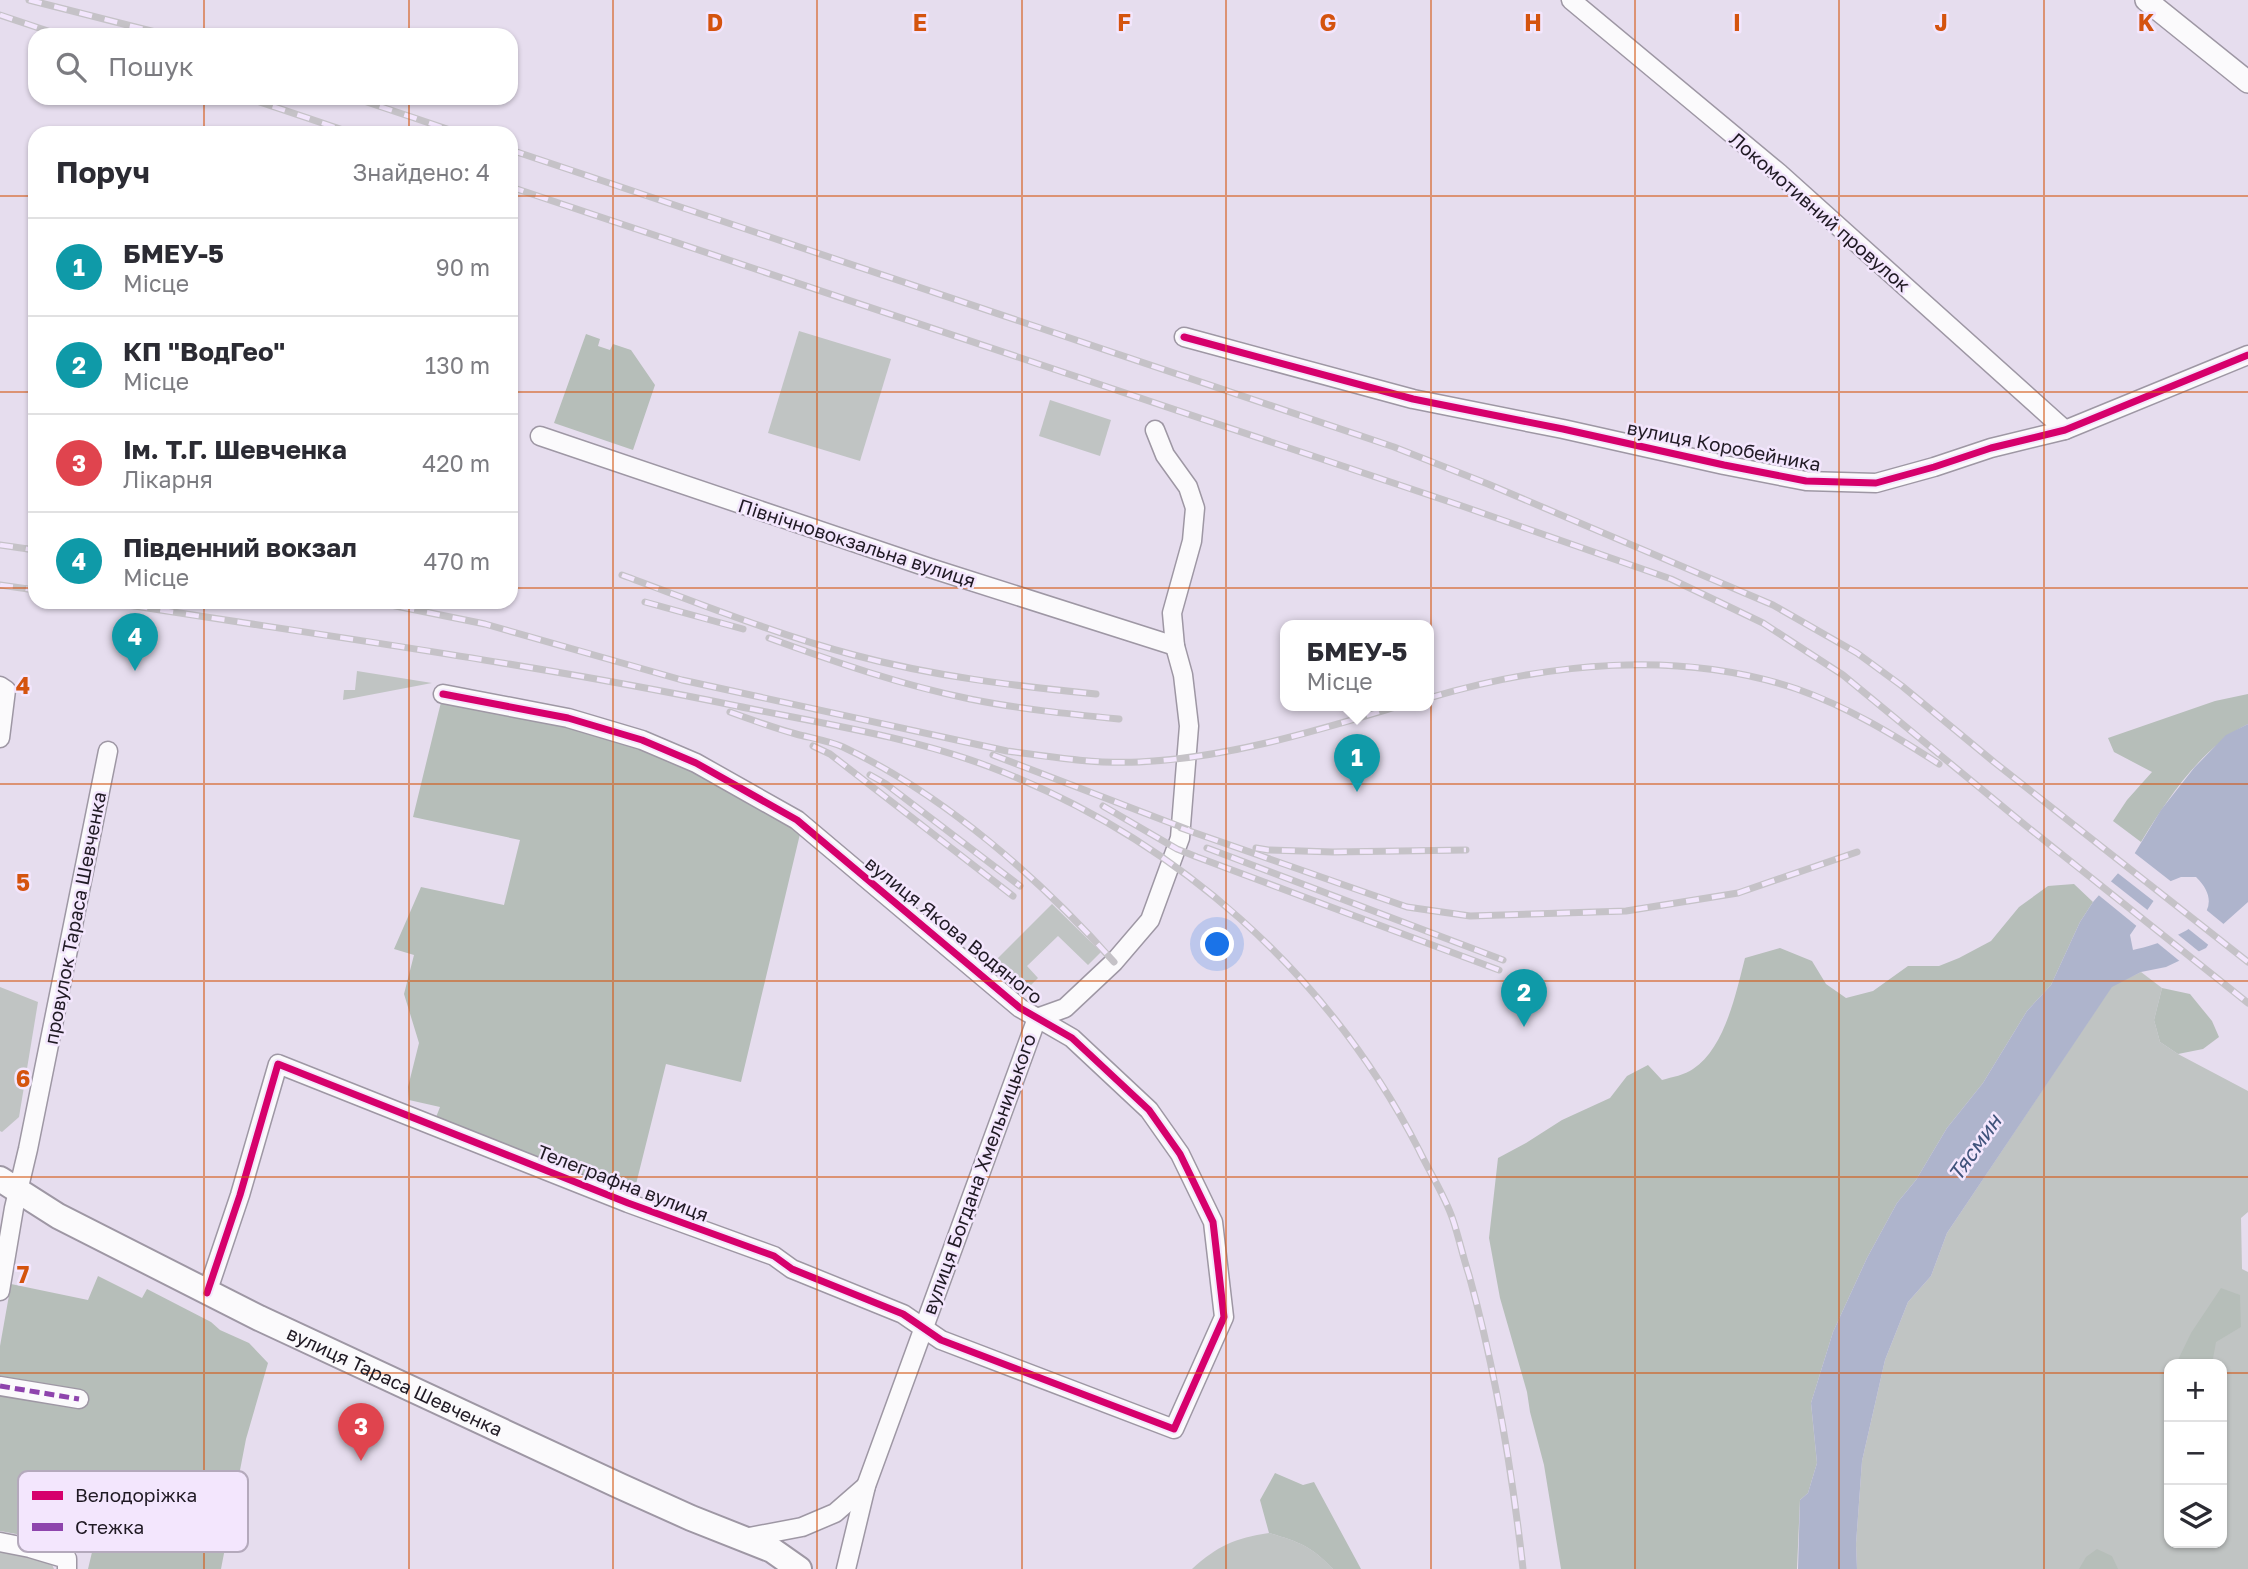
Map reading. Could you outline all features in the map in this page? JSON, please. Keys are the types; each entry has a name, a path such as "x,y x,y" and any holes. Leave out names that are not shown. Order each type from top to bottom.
{"main road":[{"name":"вулиця Тараса Шевченка","path":"9,1185 58,1216 207,1293 620,1486 772,1550 799,1569"}],"street":[{"name":"Локомотивний провулок","path":"1571,0 1779,173 2065,430"},
{"path":"2146,0 2248,82"},
{"name":"вулиця Коробейника","path":"1184,337 1413,399 1806,481 1876,483 1991,448 2065,430 2248,355"},
{"path":"1037,1018 1065,1008 1114,962 1150,920 1180,838 1189,726 1172,613 1192,541 1195,508 1188,487 1165,455 1155,430"},
{"name":"Північновокзальна вулиця","path":"540,436 930,568 1175,646"},
{"path":"0,686 6,690 0,738"},
{"name":"вулиця Якова Водяного","path":"443,694 568,718 642,740 695,763 797,820 1020,1008 1072,1038 1149,1110 1181,1154 1213,1222 1224,1317 1174,1429"},
{"name":"провулок Тараса Шевченка","path":"0,1291 9,1185 108,751"},
{"name":"вулиця Богдана Хмельницького","path":"846,1569 866,1486 1037,1018"},
{"name":"Телеграфна вулиця","path":"207,1293 240,1195 278,1064 628,1203 774,1256 792,1269 903,1314 942,1340 1174,1429"},
{"path":"0,1386 79,1399"},
{"path":"744,1538 802,1527 835,1514 866,1486"},
{"path":"0,1542 18,1546"},
{"path":"43,1552 67,1559 67,1569"}],"shaded area":[{"path":"799,331 891,359 860,461 768,433"},
{"path":"586,334 600,339 598,346 610,350 613,344 631,350 655,385 633,450 554,423"},
{"path":"1050,400 1111,420 1100,456 1039,436"},
{"path":"357,671 432,683 343,700 344,690 355,690"},
{"path":"443,694 642,740 797,820 800,834 741,1082 666,1064 631,1204 433,1125 440,1107 409,1100 408,1087 419,1043 404,994 414,955 394,949 421,887 504,905 520,840 413,817"},
{"path":"2248,694 2248,724 2215,746 2201,760 2162,808 2141,842 2113,821 2127,800 2152,772 2114,752 2108,738 2215,701"},
{"path":"2074,884 2093,902 2080,922 2051,985 2027,1011 1983,1083 1947,1128 1916,1180 1897,1203 1867,1258 1833,1332 1811,1403 1817,1463 1808,1493 1800,1500 1797,1569 1561,1569 1544,1465 1527,1392 1500,1298 1489,1238 1498,1158 1562,1120 1610,1098 1627,1076 1648,1065 1662,1080 1693,1069 1704,1060 1721,1034 1728,1019 1745,958 1780,948 1812,961 1826,984 1846,998 1873,991 1908,966 1939,966 1959,958 1991,941 2019,907 2048,886"},
{"path":"1052,904 1101,952 1088,965 1058,936 1027,966 1038,978 1024,992 994,962"},
{"path":"2141,972 2162,988 2154,1020 2160,1042 2248,1091 2248,1212 2241,1218 2242,1269 2248,1272 2248,1569 1857,1569 1856,1544 1862,1461 1885,1360 1908,1302 1931,1276 1947,1233 2112,986"},
{"path":"0,987 38,1002 19,1117 2,1132 0,1131"},
{"path":"2162,988 2190,994 2212,1021 2219,1037 2203,1049 2178,1054 2160,1042 2154,1020"},
{"path":"98,1276 142,1298 147,1289 249,1343 268,1363 246,1439 240,1471 18,1471 18,1534 0,1531 0,1346 11,1284 88,1300"},
{"path":"2221,1288 2240,1295 2241,1327 2216,1342 2213,1359 2178,1359 2191,1333"},
{"path":"1275,1473 1303,1485 1314,1482 1361,1569 1333,1569 1304,1546 1269,1533 1260,1500"},
{"path":"1269,1533 1304,1546 1333,1569 1192,1569 1227,1544"},
{"path":"0,1542 18,1549 18,1552 26,1552 51,1562 54,1569 0,1569"},
{"path":"2097,1549 2112,1556 2118,1569 2079,1569 2086,1557"},
{"path":"92,1552 224,1552 221,1569 88,1569"}],"water":[{"name":"Тясмин","path":"2248,724 2248,902 2220,927 2206,948 2166,967 2141,972 2112,987 1947,1233 1931,1276 1908,1302 1885,1360 1862,1461 1856,1544 1857,1569 1798,1569 1800,1500 1808,1493 1817,1463 1811,1403 1833,1332 1867,1258 1897,1203 1916,1180 1947,1128 1983,1083 2027,1011 2051,985 2080,922 2093,902 2133,856 2161,810 2194,768 2226,735","holes":["2181,877 2196,877 2207,892 2209,905 2203,916 2179,935 2133,950 2130,935 2166,883"]}],"pier":[{"path":"2132,851 2173,883 2156,903 2115,871"},
{"path":"2108,879 2150,912 2139,928 2096,893"},
{"path":"2204,908 2226,926 2211,947 2186,927"},
{"path":"2176,933 2202,954 2182,963 2155,941"}],"railway":[{"path":"29,0 139,28"},
{"path":"0,15 39,28"},
{"path":"269,105 331,126"},
{"path":"376,105 438,126"},
{"path":"518,152 1394,447 1773,605 1857,653 1902,686 2248,962"},
{"path":"518,189 1462,506 1671,579 1763,623 1843,675 2248,1003"},
{"path":"0,545 28,549"},
{"path":"622,575 766,628 854,655 913,669 974,679 1096,694"},
{"path":"0,585 28,589"},
{"path":"645,602 743,629"},
{"path":"155,609 581,676 833,725 929,747 990,767 1058,796 1122,832 1183,873 1240,919 1292,970 1340,1026 1382,1086 1442,1193 1469,1275 1495,1385 1514,1495 1523,1569"},
{"path":"411,609 485,624 682,680 1007,751 1073,760 1139,762 1205,755 1271,742 1382,711"},
{"path":"769,638 868,672 944,693 988,703 1119,719"},
{"path":"1434,697 1520,676 1566,669 1613,665 1706,669 1752,676 1816,696 1870,722 1939,764"},
{"path":"730,712 843,747 918,789 954,814 1023,870 1114,962"},
{"path":"813,746 830,754 1013,896"},
{"path":"993,755 1189,830"},
{"path":"870,775 886,784 1020,886"},
{"path":"1103,806 1177,849 1499,970"},
{"path":"1181,828 1407,907 1470,916 1626,911 1738,893 1857,852"},
{"path":"1207,848 1503,960"},
{"path":"1256,848 1333,852 1466,850"}],"marked path":[{"path":"0,1386 79,1399"}],"cycle path":[{"path":"1184,337 1413,399 1724,465 1806,481 1876,483 1991,448 2065,430 2248,355"},
{"path":"207,1293 240,1195 278,1064 628,1203 774,1256 792,1269 903,1314 941,1340 1174,1429 1224,1317 1213,1222 1180,1154 1149,1110 1072,1038 1020,1008 797,820 696,763 642,740 568,718 443,694"}],"place":[{"name":"Південний вокзал","path":"135,671"},
{"name":"БМЕУ-5","path":"1357,792"},
{"name":"КП \"ВодГео\"","path":"1524,1027"},
{"name":"Ім. Т.Г. Шевченка","path":"361,1461"}]}
